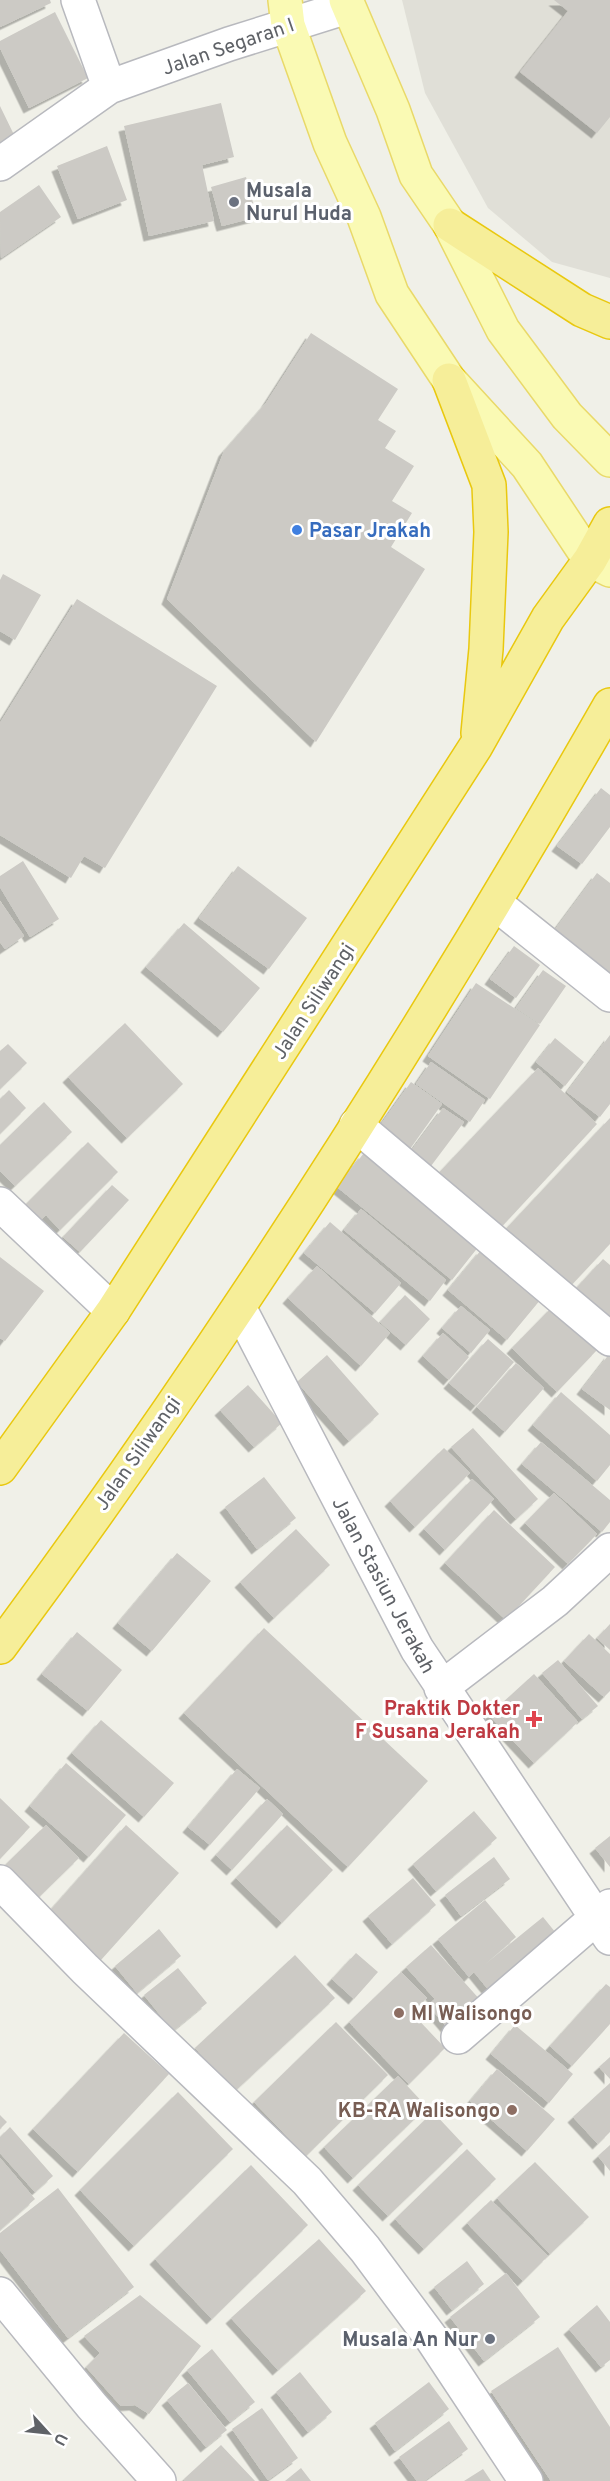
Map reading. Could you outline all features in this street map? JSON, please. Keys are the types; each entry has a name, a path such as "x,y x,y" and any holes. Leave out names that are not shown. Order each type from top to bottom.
{"highway":[{"path":"450,225 582,310 610,322"},
{"path":"449,380 489,485 491,532 486,649 477,746"},
{"name":"Jalan Siliwangi","path":"0,1468 113,1311 477,746 548,618 600,565 610,524"},
{"name":"Jalan Siliwangi","path":"0,1647 240,1309 496,904 610,705"}],"main road":[{"path":"346,3 393,110 416,175 450,225 503,330 567,416 610,459"},
{"path":"287,13 330,143 364,217 392,294 449,380 527,465 600,565"}],"street":[{"path":"78,0 109,87"},
{"name":"Jalan Segaran I","path":"0,164 109,87 287,13 346,3"},
{"path":"496,904 610,995"},
{"path":"356,1125 610,1339"},
{"path":"0,1204 113,1311"},
{"name":"Jalan Stasiun Jerakah","path":"240,1309 417,1649 441,1688 605,1920"},
{"path":"441,1688 555,1601 610,1550"},
{"path":"0,1882 85,1969 307,2181 365,2249 432,2339 526,2481"},
{"path":"458,2037 605,1920"},
{"path":"0,2294 92,2406 159,2481"}],"shaded area":[{"path":"402,0 610,0 610,278 552,262 488,208 425,93"}],"building":[{"path":"0,0 50,0 51,3 0,27"},
{"path":"554,0 610,0 610,117 597,133 520,72 568,11"},
{"path":"55,12 88,78 29,108 0,48 0,41"},
{"path":"221,103 234,157 202,165 214,221 149,236 124,126"},
{"path":"0,106 18,143 0,151"},
{"path":"107,146 127,200 78,219 57,166"},
{"name":"Musala Nurul Huda","path":"246,177 257,217 222,226 211,187"},
{"path":"39,185 61,217 1,258 0,212"},
{"name":"Pasar Jrakah","path":"311,333 398,389 378,420 396,431 385,448 414,466 392,501 412,513 391,547 425,569 316,742 167,599 224,451 266,403"},
{"path":"3,574 41,595 15,640 0,631 0,580"},
{"path":"77,599 217,686 105,868 84,856 71,878 0,835 0,723"},
{"path":"601,788 610,795 610,827 582,864 557,846"},
{"path":"23,861 59,919 30,937 0,887 0,876"},
{"path":"238,866 307,918 269,969 199,918"},
{"path":"597,873 610,883 610,979 551,935"},
{"path":"0,901 24,936 5,949 0,942"},
{"path":"184,923 260,988 223,1032 146,967"},
{"path":"514,946 540,965 516,998 490,979"},
{"path":"543,970 566,986 540,1024 516,1008"},
{"path":"476,983 540,1025 490,1099 428,1056"},
{"path":"125,1023 183,1084 127,1138 68,1077"},
{"path":"610,1035 610,1104 600,1117 567,1092"},
{"path":"555,1038 584,1062 565,1086 536,1062"},
{"path":"8,1044 27,1063 0,1089 0,1051"},
{"path":"431,1062 485,1100 470,1122 416,1084"},
{"path":"538,1068 597,1124 494,1235 434,1178"},
{"path":"411,1082 442,1104 405,1156 374,1134"},
{"path":"9,1090 26,1108 0,1134 0,1099"},
{"path":"44,1102 72,1132 15,1186 0,1171 0,1145"},
{"path":"443,1108 464,1122 425,1174 405,1159"},
{"path":"610,1118 610,1244 565,1292 503,1232"},
{"path":"88,1142 118,1172 60,1230 46,1215 36,1224 21,1209"},
{"path":"364,1153 479,1246 452,1280 337,1187"},
{"path":"112,1185 129,1200 80,1252 63,1237"},
{"path":"361,1209 446,1280 430,1301 344,1230"},
{"path":"330,1222 401,1283 375,1313 304,1253"},
{"path":"482,1249 541,1299 507,1340 448,1290"},
{"path":"0,1257 44,1291 5,1341 0,1338"},
{"path":"603,1259 610,1265 610,1331 570,1295"},
{"path":"317,1266 390,1333 361,1366 288,1298"},
{"path":"405,1295 430,1319 406,1345 380,1322"},
{"path":"461,1306 490,1330 471,1353 442,1328"},
{"path":"553,1306 597,1350 557,1392 512,1348"},
{"path":"443,1333 469,1357 449,1380 423,1356"},
{"path":"488,1339 514,1362 476,1406 449,1383"},
{"path":"610,1353 610,1410 582,1389"},
{"path":"327,1355 379,1414 349,1441 297,1382"},
{"path":"516,1363 544,1388 505,1432 477,1407"},
{"path":"248,1385 282,1423 254,1447 220,1410"},
{"path":"561,1392 610,1435 610,1465 597,1481 533,1425"},
{"path":"473,1428 538,1499 516,1519 451,1447"},
{"path":"541,1442 610,1500 610,1522 602,1532 522,1464"},
{"path":"444,1448 470,1473 415,1527 390,1501"},
{"path":"264,1477 296,1518 257,1549 225,1507"},
{"path":"472,1479 494,1499 445,1550 424,1529"},
{"path":"554,1493 597,1534 568,1564 525,1523"},
{"path":"494,1510 555,1567 506,1620 445,1563"},
{"path":"296,1529 330,1565 274,1618 240,1582"},
{"path":"177,1553 211,1581 152,1651 118,1623"},
{"path":"610,1624 610,1650 597,1638"},
{"path":"264,1628 428,1781 348,1867 184,1713"},
{"path":"77,1632 122,1670 88,1711 42,1674"},
{"path":"589,1634 610,1654 610,1691 604,1697 564,1661"},
{"path":"558,1660 598,1706 582,1719 542,1673"},
{"name":"Praktik Dokter F Susana Jerakah","path":"534,1674 578,1722 534,1763 489,1715"},
{"path":"101,1720 174,1783 144,1817 72,1753"},
{"path":"66,1763 126,1815 89,1857 30,1806"},
{"path":"237,1769 260,1788 210,1845 188,1827"},
{"path":"0,1798 30,1827 0,1859"},
{"path":"267,1799 283,1814 232,1870 216,1855"},
{"path":"474,1811 497,1838 436,1891 413,1864"},
{"path":"46,1825 79,1858 37,1899 4,1866"},
{"path":"126,1825 179,1873 100,1961 47,1914"},
{"path":"287,1825 333,1870 282,1923 236,1878"},
{"path":"610,1836 610,1867 595,1848"},
{"path":"494,1857 510,1879 461,1916 445,1895"},
{"path":"413,1878 436,1905 392,1944 368,1916"},
{"path":"485,1900 516,1937 483,1966 543,1917 564,1943 496,1999 474,1972 469,1977 438,1939"},
{"path":"159,1929 181,1956 137,1993 115,1966"},
{"path":"431,1945 482,2002 450,2031 428,2005 435,1999 406,1967"},
{"path":"356,1953 378,1972 354,1999 332,1979"},
{"path":"295,1955 335,1998 235,2091 195,2048"},
{"path":"178,1968 207,2003 173,2031 144,1995"},
{"path":"401,1972 427,1998 412,2013 445,2048 409,2084 349,2022"},
{"path":"606,1984 610,1987 610,2024 572,2066 550,2046"},
{"path":"336,2022 388,2075 306,2156 254,2102"},
{"path":"515,2025 573,2074 549,2103 491,2054"},
{"path":"124,2033 169,2074 78,2172 33,2129"},
{"path":"610,2057 610,2079 599,2067"},
{"name":"KB-RA Walisongo","path":"497,2069 555,2119 527,2151 470,2101"},
{"path":"398,2076 427,2107 353,2178 324,2147"},
{"path":"610,2083 610,2132 598,2144 573,2117"},
{"path":"178,2092 233,2149 134,2246 80,2190"},
{"path":"433,2112 463,2144 388,2216 358,2185"},
{"path":"0,2115 7,2122 0,2129"},
{"path":"10,2127 53,2176 35,2192 0,2153 0,2137"},
{"path":"610,2145 610,2171 598,2156"},
{"path":"467,2149 496,2179 424,2249 395,2219"},
{"path":"0,2158 35,2199 0,2230"},
{"path":"535,2162 589,2217 550,2254 497,2198"},
{"path":"251,2165 308,2225 212,2319 155,2259"},
{"path":"58,2188 134,2287 68,2338 0,2250 0,2233"},
{"path":"491,2200 548,2256 523,2281 467,2223"},
{"path":"319,2239 366,2291 278,2370 231,2318"},
{"path":"467,2261 484,2284 452,2310 434,2287"},
{"name":"Musala An Nur","path":"506,2273 540,2317 484,2361 450,2317"},
{"path":"140,2295 201,2346 149,2414 135,2405 121,2406 86,2367 100,2353 84,2336"},
{"path":"597,2305 610,2322 610,2360 601,2367 569,2329"},
{"path":"558,2347 610,2427 610,2481 551,2481 491,2391"},
{"path":"212,2349 255,2402 230,2422 187,2370"},
{"path":"300,2372 332,2412 308,2432 276,2392"},
{"path":"429,2382 449,2409 395,2451 375,2423"},
{"path":"188,2383 227,2430 206,2447 167,2400"},
{"path":"262,2408 298,2458 268,2480 232,2429"},
{"path":"449,2421 468,2449 424,2481 417,2481 399,2457"},
{"path":"221,2445 255,2481 185,2481 184,2479"},
{"path":"301,2468 311,2481 285,2481"},
{"path":"483,2469 491,2481 464,2481"}],"place":[{"name":"Musala Nurul Huda","path":"234,202"},
{"name":"Pasar Jrakah","path":"297,530"},
{"name":"Praktik Dokter F Susana Jerakah","path":"534,1719"},
{"name":"MI Walisongo","path":"399,2013"},
{"name":"KB-RA Walisongo","path":"512,2110"},
{"name":"Musala An Nur","path":"490,2339"}]}
